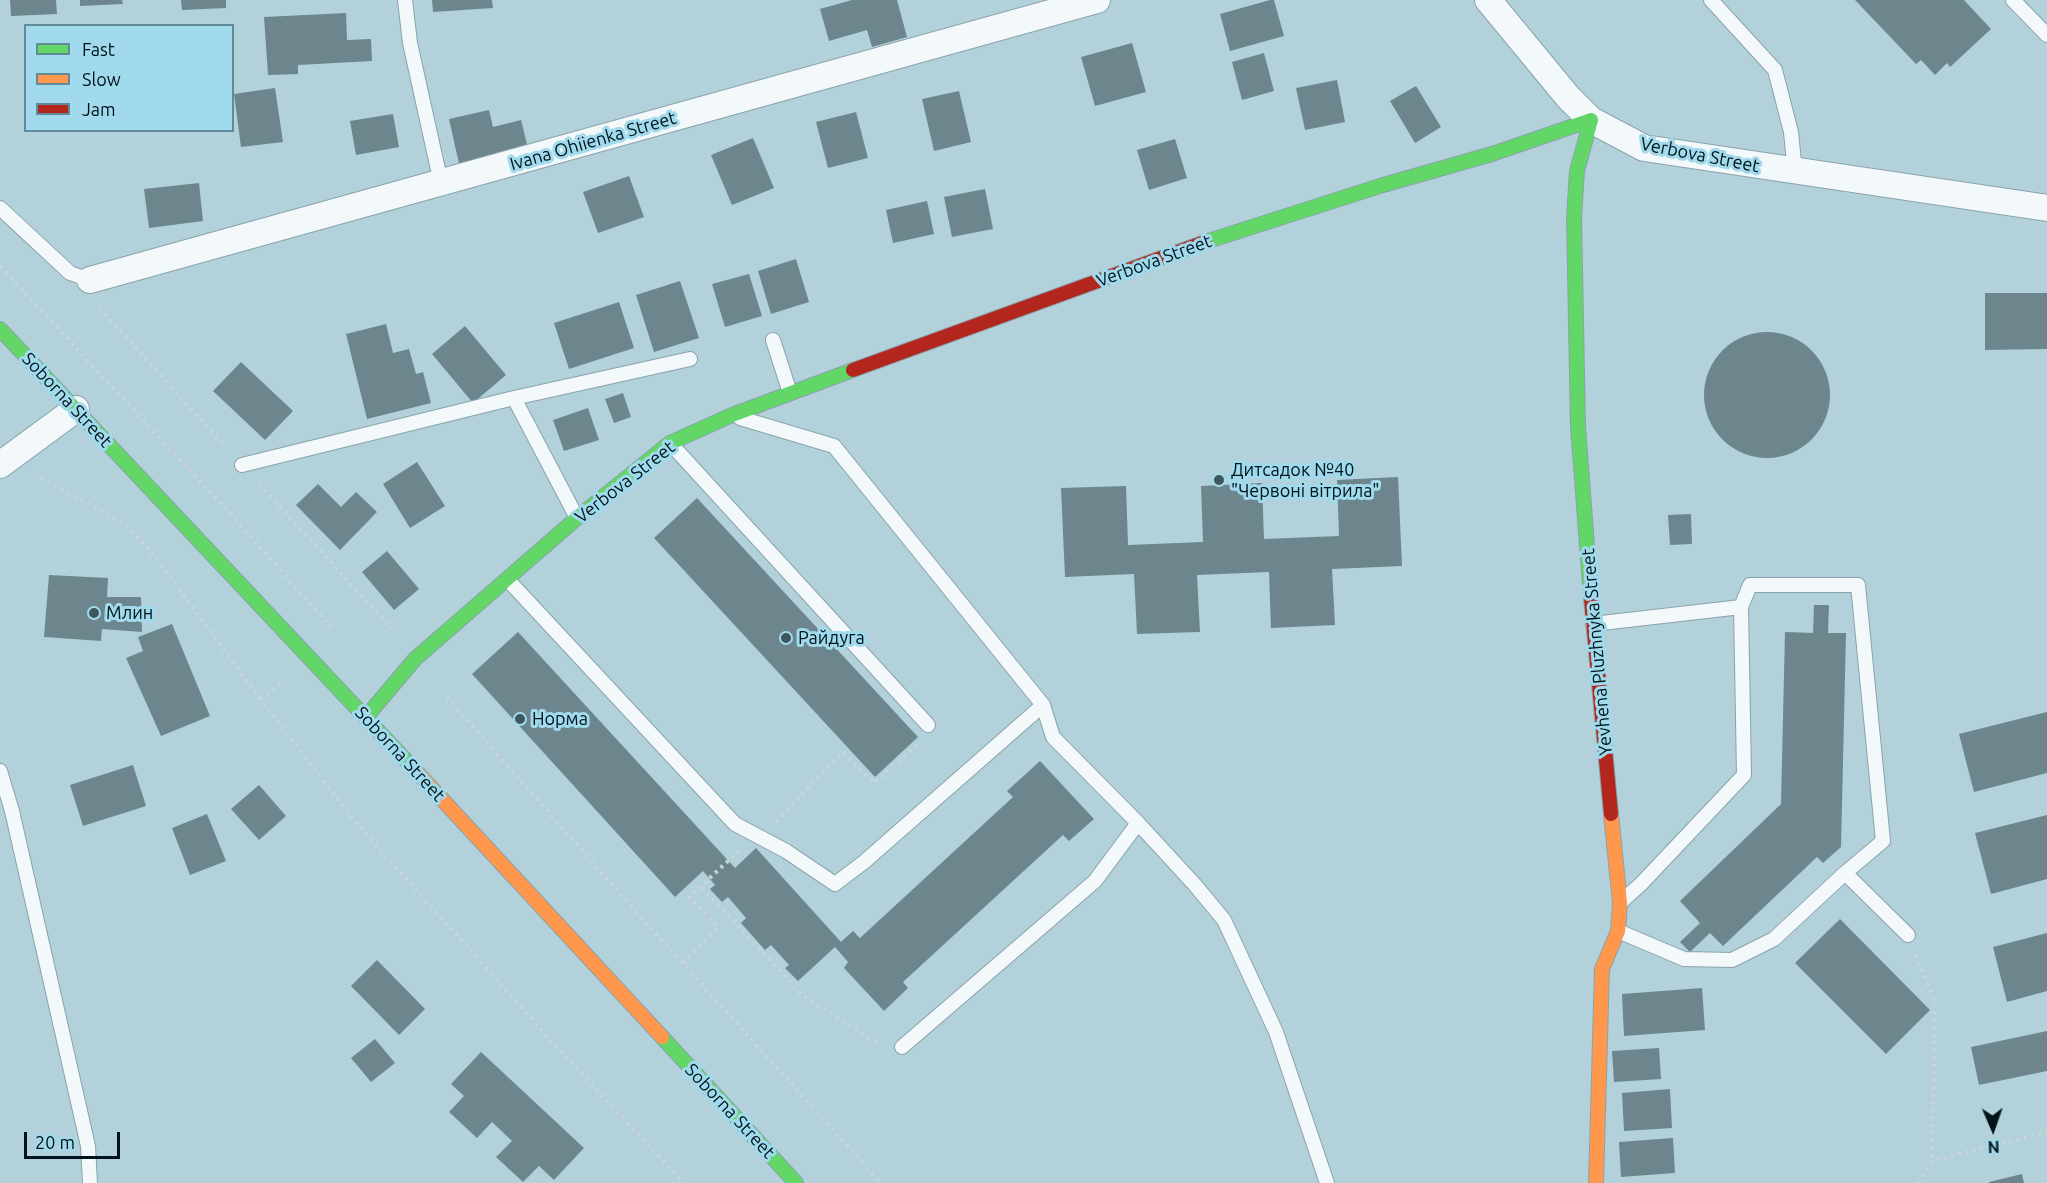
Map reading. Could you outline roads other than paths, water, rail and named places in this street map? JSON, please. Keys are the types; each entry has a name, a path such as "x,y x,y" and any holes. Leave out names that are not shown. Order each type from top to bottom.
{"street":[{"name":"Ivana Ohiienka Street","path":"90,280 1097,0"},
{"path":"1488,0 1568,97 1591,120"},
{"name":"Verbova Street","path":"366,717 415,659 577,518 670,443 732,415 790,393 1193,246 1372,189 1492,154 1591,120 1644,148 2047,208"},
{"name":"Yevhena Pluzhnyka Street","path":"1591,120 1577,171 1574,217 1578,427 1593,624 1620,903 1618,931 1602,969 1596,1183"},
{"name":"Soborna Street","path":"0,329 366,717 796,1183"},
{"path":"0,465 76,409"}],"lane":[{"path":"405,0 410,43 441,183"},
{"path":"1711,0 1776,70 1791,132 1795,172"},
{"path":"2013,0 2047,35"},
{"path":"0,208 69,273 90,280"},
{"path":"773,340 790,393"},
{"path":"242,465 514,398 690,359"},
{"path":"514,398 577,518"},
{"path":"732,415 834,446 1043,705 1053,737 1138,824 1224,920 1276,1032 1327,1183"},
{"path":"670,443 928,725"},
{"path":"508,580 735,824 786,851 835,884 864,862 1043,705"},
{"path":"1618,931 1684,959 1732,960 1774,939 1883,841 1858,585 1750,585 1741,608 1744,775 1641,884 1620,903"},
{"path":"1593,624 1741,608"},
{"path":"0,771 6,812 88,1146 90,1183"},
{"path":"902,1047 1095,881 1138,824"},
{"path":"1845,873 1908,935"}],"place":[{"name":"Дитсадок №40 \"Червоні вітрила\"","path":"1219,480"},
{"name":"Млин","path":"94,613"},
{"name":"Райдуга","path":"786,638"},
{"name":"Норма","path":"520,719"}]}
